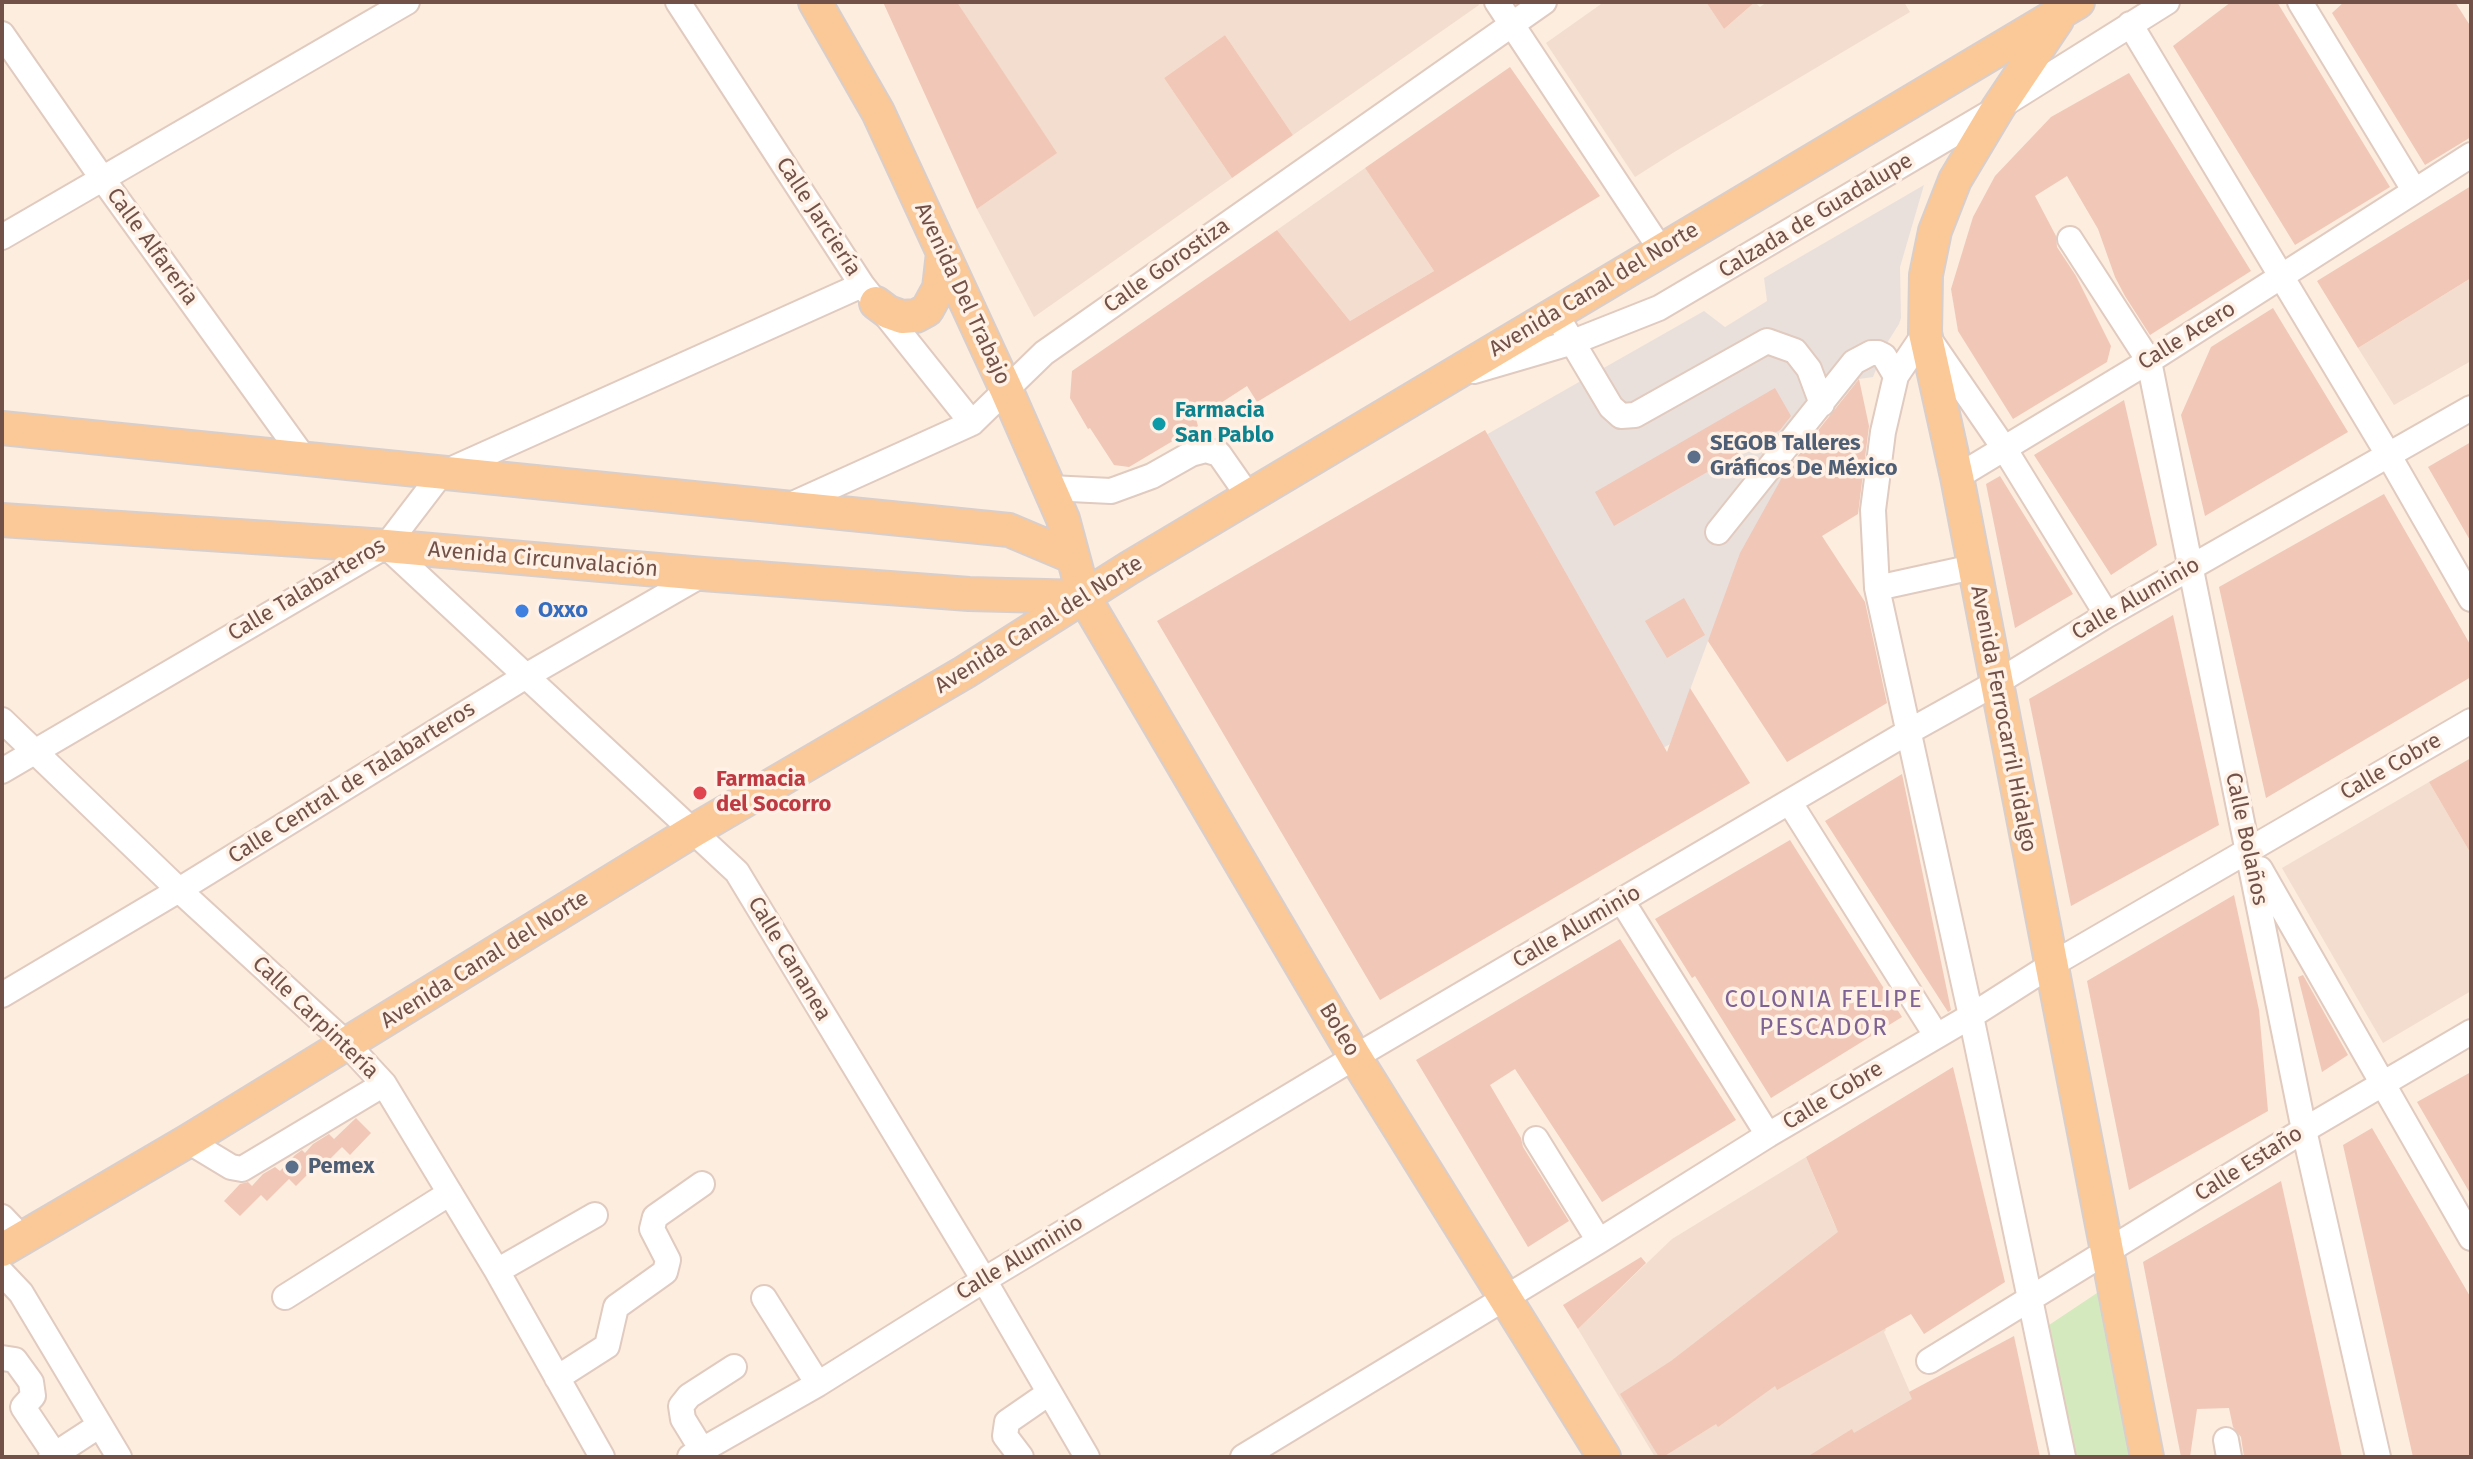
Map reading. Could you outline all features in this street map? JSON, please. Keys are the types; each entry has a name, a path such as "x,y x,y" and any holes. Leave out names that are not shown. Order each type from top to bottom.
{"main road":[{"name":"Avenida Del Trabajo","path":"815,2 878,112 1006,389 1063,519 1084,597"},
{"name":"Avenida Ferrocarril Hidalgo","path":"2070,7 1998,108 1955,180 1935,231 1926,275 1925,333 1957,477 2147,1457"},
{"name":"Avenida Canal del Norte","path":"9,1235 188,1141 693,831 965,672 1129,568 2070,7"},
{"path":"869,294 883,309 902,317 916,316 927,310 939,288 943,253"},
{"path":"2,428 1009,530 1073,557"},
{"name":"Avenida Circunvalación","path":"2,520 386,546 969,594 1084,597"},
{"name":"Boleo","path":"1084,597 1355,1057 1604,1457"}],"street":[{"path":"2,237 407,2"},
{"name":"Calle Jarciería","path":"678,2 869,294 972,423"},
{"path":"1497,2 1661,250"},
{"name":"Calle Gorostiza","path":"782,509 972,423 1044,353 1544,2"},
{"name":"Calzada de Guadalupe","path":"1442,381 1573,342 1659,308 1998,108 2167,2"},
{"path":"2300,2 2414,190"},
{"path":"2130,24 2389,456 2471,599"},
{"name":"Calle Alfareria","path":"2,34 304,458"},
{"name":"Calle Acero","path":"1957,477 2149,361 2471,155"},
{"name":"Calle Bolaños","path":"2070,239 2149,361 2304,1130 2378,1457"},
{"name":"Calle Talabarteros","path":"2,771 386,546 441,474 869,294"},
{"path":"1553,313 1611,407 1621,416 1635,415 1767,341 1795,351 1809,369 1822,404"},
{"path":"2063,1457 1877,588 1873,510 1883,432 1896,376 1925,333 2004,448 2107,615"},
{"path":"1718,532 1854,362 1871,353 1878,353 1884,356 1896,376"},
{"name":"Calle Aluminio","path":"696,1454 818,1384 984,1280 1355,1057 2189,567 2471,408"},
{"path":"1050,488 1111,491 1152,476 1191,454 1206,450 1219,454 1249,497"},
{"name":"Calle Cananea","path":"386,546 737,872 984,1280 1087,1457"},
{"path":"1877,588 1973,567"},
{"name":"Calle Central de Talabarteros","path":"2,995 526,676 703,574"},
{"name":"Calle Carpintería","path":"2,720 179,890 347,1044 384,1084 497,1271 602,1457"},
{"name":"Calle Cobre","path":"1243,1457 2051,965 2471,721"},
{"path":"1790,803 1936,1035"},
{"path":"2249,850 2471,1238"},
{"path":"1622,901 1768,1135"},
{"name":"Calle Estaño","path":"1929,1361 2304,1130 2471,1032"},
{"path":"188,1141 231,1167 242,1169 384,1084"},
{"path":"1536,1139 1599,1241"},
{"path":"557,1378 607,1346 616,1307 665,1272 668,1260 655,1235 653,1223 660,1212 702,1184"},
{"path":"285,1297 450,1193"},
{"path":"497,1271 595,1215"},
{"path":"2,1273 21,1293 119,1457"},
{"path":"764,1298 818,1384"},
{"path":"2,1358 15,1360 31,1382 33,1396 23,1407 53,1456 100,1425"},
{"path":"696,1454 681,1406 689,1396 734,1367"},
{"path":"1021,1457 1005,1436 1007,1422 1049,1393"}],"shaded area":[{"path":"957,2 1478,2 1479,5 1293,135 1225,35 1164,78 1232,178 1034,317 977,209 1056,153"},
{"path":"1604,2 1706,2 1724,29 1755,2 1760,7 1767,2 1904,2 1910,12 1635,177 1546,43"},
{"path":"1365,168 1434,271 1350,321 1277,230"},
{"path":"1924,185 1900,267 1899,324 1887,343 1873,377 1859,379 1798,453 1783,477 1708,641 1670,744 1343,935 1162,619 1704,311 1725,327 1767,301 1764,278"},
{"path":"2471,278 2471,361 2394,405 2358,348"},
{"path":"2429,782 2471,854 2471,991 2383,1043 2282,868"},
{"path":"1806,1157 1886,1330 1884,1332 1938,1457 1655,1457 1578,1329 1672,1239"}],"green space":[{"path":"2100,1291 2131,1457 2076,1457 2046,1327"}],"building":[{"path":"883,2 957,2 1057,153 977,209"},
{"path":"1706,2 1755,2 1724,29"},
{"path":"2231,2 2277,2 2390,187 2295,245 2173,46"},
{"path":"2344,2 2455,2 2471,27 2471,137 2425,165 2332,13"},
{"path":"1225,35 1293,135 1232,178 1164,78"},
{"path":"1510,67 1600,196 1257,402 1247,386 1196,419 1198,426 1129,467 1114,465 1070,398 1072,371 1277,230 1350,321 1434,271 1365,168"},
{"path":"2129,73 2251,271 2150,335 2115,277 2098,229 2067,176 2035,196 2056,236 2057,247 2076,276 2111,346 2107,362 2013,419 1958,331 1951,289 1973,217 1995,176 2051,117"},
{"path":"2471,186 2471,278 2358,348 2317,281"},
{"path":"2273,308 2348,432 2205,516 2181,415 2211,347"},
{"path":"1859,379 1869,426 1858,514 1822,536 1865,602 1887,703 1787,762 1708,641 1740,553 1785,472"},
{"name":"SEGOB Talleres Gráficos De México","path":"1775,388 1791,416 1780,430 1614,526 1595,492"},
{"path":"2124,400 2157,545 2111,575 2034,455"},
{"path":"1485,430 1667,752 1690,688 1750,783 1380,1000 1157,621"},
{"path":"2471,442 2471,542 2428,467"},
{"path":"2000,476 2073,594 2015,628 1986,484"},
{"path":"2384,494 2471,646 2471,677 2266,798 2219,587"},
{"path":"1684,598 1705,635 1667,658 1645,621"},
{"path":"2173,615 2219,825 2071,906 2029,699"},
{"path":"2471,758 2471,854 2429,782"},
{"path":"1902,774 1951,1010 1948,1012 1825,821"},
{"path":"1790,840 1902,1017 1771,1098 1695,976 1692,978 1655,919"},
{"path":"2234,895 2259,1010 2268,1111 2129,1190 2087,981"},
{"path":"1620,939 1736,1120 1602,1202 1515,1069 1490,1085 1521,1138 1523,1147 1569,1221 1528,1247 1416,1060"},
{"path":"2303,975 2348,1055 2322,1072 2298,977"},
{"path":"1953,1067 2005,1282 1924,1334 1911,1314 1777,1390 1775,1386 1718,1427 1716,1424 1659,1457 1620,1394 1671,1361 1838,1232 1806,1157"},
{"path":"2471,1072 2471,1195 2417,1102"},
{"path":"356,1118 371,1133 350,1155 334,1139"},
{"path":"2372,1128 2471,1298 2471,1457 2413,1457 2343,1145"},
{"path":"329,1134 342,1147 321,1168 317,1165 296,1186 289,1179 267,1201 261,1195 240,1216 224,1201 240,1184 248,1182 252,1186 275,1167 280,1171 295,1155 302,1150 305,1153"},
{"path":"2281,1181 2342,1457 2244,1457 2241,1437 2233,1427 2229,1408 2197,1409 2190,1457 2181,1457 2143,1262"},
{"path":"1641,1257 1646,1263 1578,1329 1563,1305"},
{"path":"2014,1336 2040,1457 1807,1457 1852,1429 1854,1433 1912,1399 1909,1392"}],"place":[{"name":"Farmacia San Pablo","path":"1159,424"},
{"name":"SEGOB Talleres Gráficos De México","path":"1694,457"},
{"name":"Oxxo","path":"522,611"},
{"name":"Farmacia del Socorro","path":"700,793"},
{"name":"Pemex","path":"292,1167"}],"district":[{"name":"COLONIA FELIPE PESCADOR","path":"1824,1014"}]}
